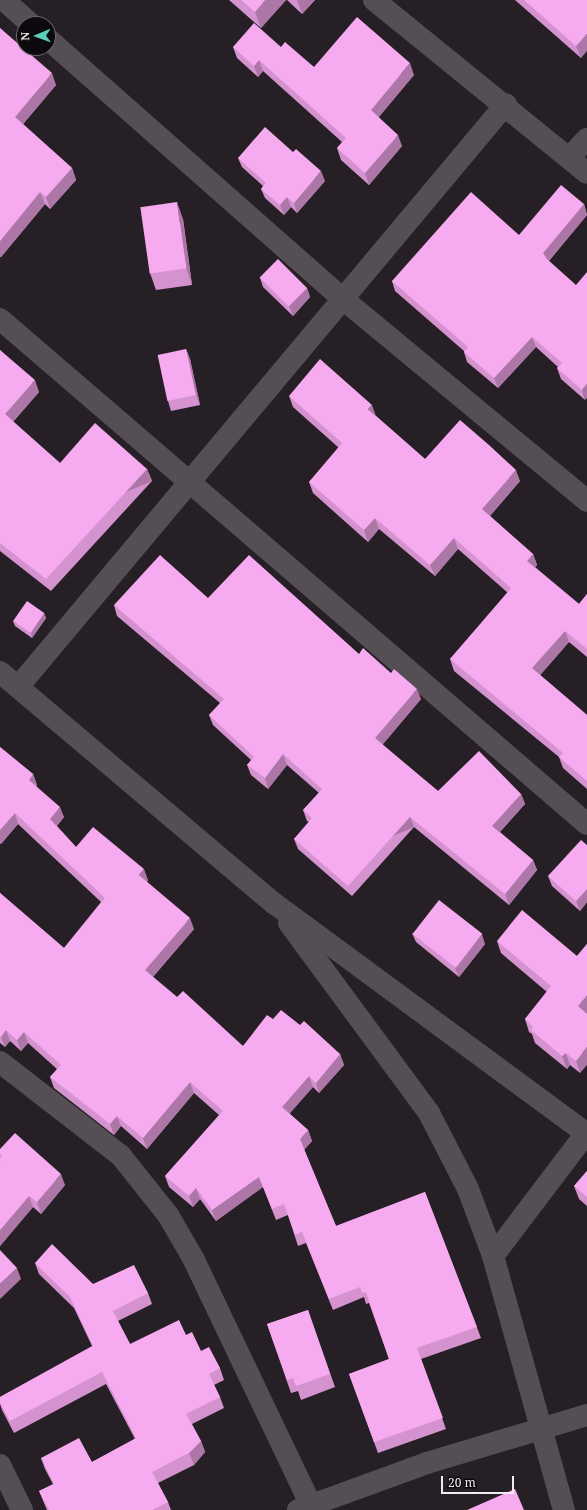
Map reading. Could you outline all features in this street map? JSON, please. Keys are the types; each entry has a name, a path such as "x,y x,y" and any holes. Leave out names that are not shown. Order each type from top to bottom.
{"street":[{"path":"4,0 22,16"},
{"path":"374,0 506,104 587,173"},
{"path":"56,46 343,299 587,501"},
{"path":"18,687 506,104"},
{"path":"569,158 587,140"},
{"path":"0,319 191,481 587,824"},
{"path":"0,672 275,904 587,1133 493,1256"},
{"path":"275,904 429,1112 468,1189 493,1256 539,1427 564,1510"},
{"path":"0,1062 121,1156 168,1215 193,1258 307,1508 539,1427 587,1415"},
{"path":"0,1465 22,1510"}],"building":[{"path":"241,0 265,0 255,12"},
{"path":"524,0 587,0 587,34 576,46"},
{"path":"357,17 410,63 371,110 398,135 365,173 337,148 346,138 259,60 254,66 233,47 254,23 281,47 285,42 314,67"},
{"path":"0,28 16,42 16,56 32,56 52,73 15,117 72,168 46,197 40,192 0,241"},
{"path":"265,127 293,152 296,149 321,171 294,203 287,197 280,205 261,189 266,183 238,158"},
{"path":"561,185 584,204 543,253 547,259 576,285 587,272 587,384 582,390 557,368 562,363 532,337 494,378 464,352 468,347 392,281 471,192 519,235"},
{"path":"177,202 186,268 150,273 140,207"},
{"path":"278,259 307,288 289,306 260,277"},
{"path":"186,349 196,395 167,401 158,355"},
{"path":"0,350 35,380 5,414 60,463 95,423 147,469 46,579 0,543"},
{"path":"320,359 372,405 368,409 425,459 460,420 516,470 482,509 533,554 527,561 579,604 587,594 587,649 565,631 532,668 587,715 587,781 559,757 563,753 450,659 511,588 454,538 430,565 375,518 364,530 309,482 342,443 289,396"},
{"path":"160,555 208,598 249,555 359,654 363,648 391,673 394,669 417,689 375,738 438,791 479,751 521,794 492,826 533,860 505,894 410,817 348,886 294,839 312,818 303,810 322,789 283,754 265,778 247,765 254,757 209,715 224,699 114,605"},
{"path":"27,601 44,613 30,633 13,621"},
{"path":"0,747 33,774 29,780 60,807 50,819 76,847 93,827 144,869 139,875 190,918 145,970 177,997 183,991 243,1046 267,1015 273,1019 281,1010 300,1025 304,1021 340,1054 316,1083 309,1076 282,1107 308,1130 300,1139 336,1226 425,1192 477,1327 417,1348 443,1418 374,1442 349,1374 389,1359 366,1292 362,1293 360,1287 329,1299 302,1232 295,1235 284,1204 272,1209 259,1177 212,1210 196,1188 189,1196 165,1176 223,1111 190,1082 143,1138 117,1116 110,1124 50,1077 61,1065 24,1032 17,1040 6,1030 1,1037 0,1036 0,893 64,948 105,898 15,813 0,830"},
{"path":"581,840 587,845 587,889 576,901 548,876"},
{"path":"439,900 482,934 456,968 413,934"},
{"path":"522,910 577,956 587,944 587,995 578,1006 587,1014 587,1047 576,1061 566,1053 562,1056 531,1030 533,1027 525,1019 551,986 497,941"},
{"path":"15,1133 61,1174 37,1202 29,1196 0,1230 0,1158 2,1156 0,1154 0,1149"},
{"path":"587,1171 587,1197 574,1186"},
{"path":"52,1244 93,1284 134,1265 148,1293 113,1311 130,1344 179,1320 186,1335 192,1332 201,1351 209,1347 220,1368 209,1374 220,1397 186,1414 201,1441 189,1453 152,1472 168,1502 152,1510 49,1510 39,1491 54,1484 41,1458 79,1438 92,1462 136,1438 102,1372 10,1421 0,1403 0,1397 93,1346 70,1297 35,1263"},
{"path":"0,1250 17,1268 0,1284"},
{"path":"308,1310 330,1374 296,1386 293,1378 287,1380 267,1324"},
{"path":"515,1489 524,1510 467,1510"}]}
